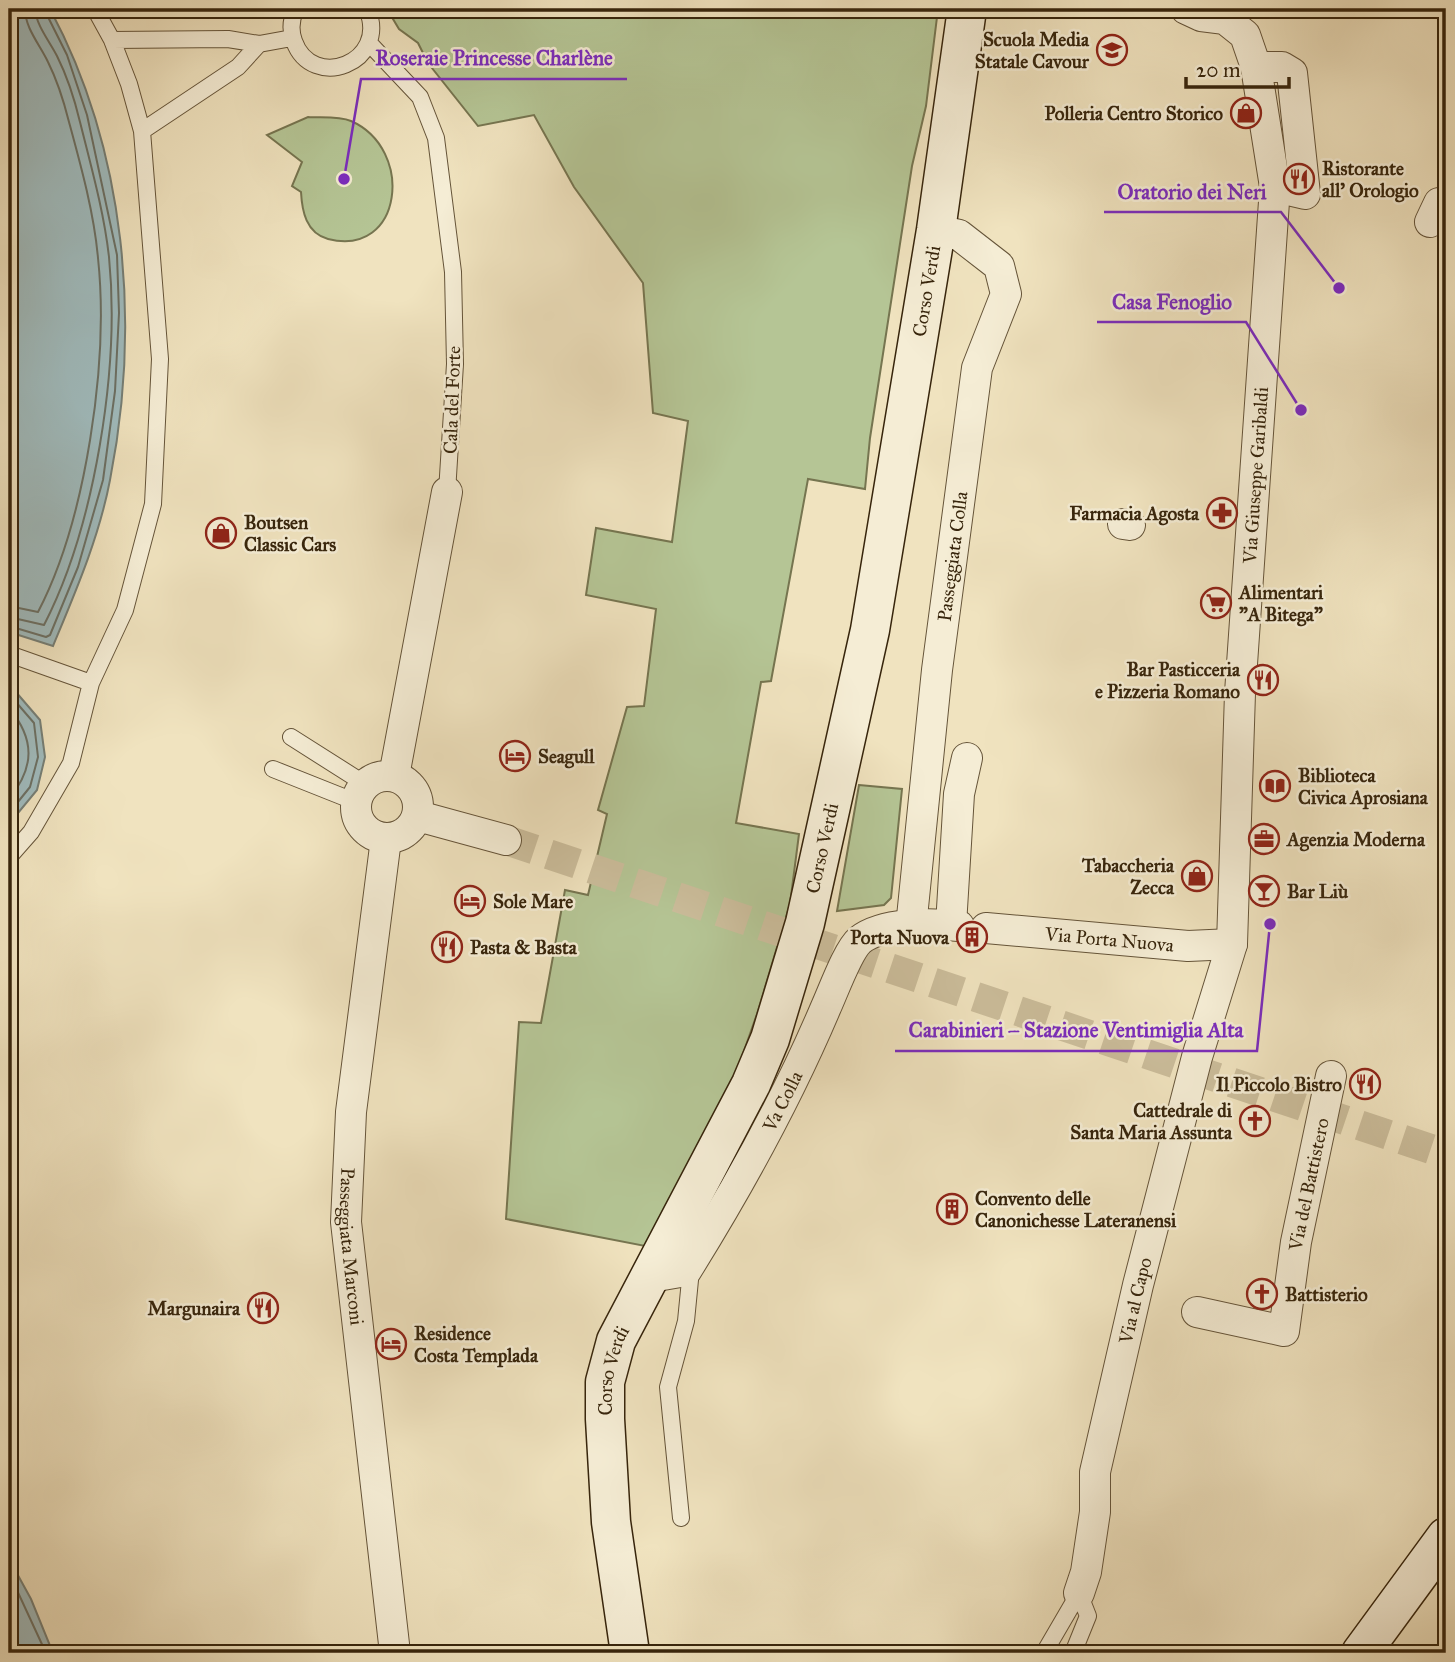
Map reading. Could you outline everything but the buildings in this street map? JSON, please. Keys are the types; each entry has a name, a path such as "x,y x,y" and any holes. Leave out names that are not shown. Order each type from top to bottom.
{"main road":[{"name":"Corso Verdi","path":"630,1653 611,1522 605,1382 617,1341 668,1274 751,1084 770,1040 805,923 870,630 936,230 967,9"},
{"path":"1361,1653 1446,1537"}],"street":[{"name":"Via Giuseppe Garibaldi","path":"1186,9 1202,16 1225,19 1245,35 1256,67 1275,187 1233,693 1232,944"},
{"name":"Passeggiata Colla","path":"911,927 937,670 977,368 1006,294 999,266 959,235 936,230"},
{"name":"Cala del Forte","path":"394,776 447,492"},
{"path":"965,926 959,794 967,758"},
{"path":"394,776 411,786 416,794 418,816 406,833 386,839 366,830 356,812 361,793 374,778 394,776"},
{"path":"418,816 506,840"},
{"name":"Passeggiata Marconi","path":"386,839 351,1112 346,1222 395,1653"},
{"name":"Via Porta Nuova","path":"911,927 965,926 1188,946 1232,944"},
{"name":"Va Colla","path":"668,1274 723,1213 796,1080 837,982 859,941 887,929 911,927"},
{"name":"Via al Capo","path":"1079,1593 1086,1572 1095,1513 1095,1472 1138,1285 1197,1057 1232,944"},
{"name":"Via del Battistero","path":"1197,1312 1284,1331 1296,1242 1331,1076"}],"lane":[{"path":"9,857 31,832 71,763 91,683 125,610 153,504 159,359 142,131 129,84 112,40 95,9"},
{"path":"296,9 291,25 292,38 306,59 329,68 353,62 369,43 372,31 367,9"},
{"path":"112,40 228,39 259,44 292,38"},
{"name":"Cala del Forte","path":"369,43 420,97 436,138 453,272 455,364 447,492"},
{"path":"142,131 238,67 259,44"},
{"path":"9,654 91,683"},
{"path":"291,737 361,793"},
{"path":"273,769 361,793"},
{"path":"668,1274 690,1280 686,1321 668,1387 681,1518"},
{"path":"1073,1653 1088,1616 1079,1593"},
{"name":"Via al Capo","path":"1044,1653 1079,1593"}],"green space":[{"path":"387,9 938,9 926,106 912,166 870,438 865,489 808,479 771,681 761,682 736,823 799,834 790,904 757,1014 719,1122 645,1246 506,1219 519,1022 541,1023 565,890 588,895 607,814 598,810 627,707 644,706 656,609 586,595 596,528 672,542 688,421 653,413 643,283 574,187 534,115 478,126 428,63 418,43 399,29"},
{"path":"308,117 351,121 371,135 385,154 392,176 392,198 385,217 372,233 353,241 328,239 310,227 301,192 292,186 302,162 267,135"},
{"path":"859,785 902,789 891,898 884,905 837,911"}],"water":[{"path":"9,9 50,9 76,64 96,120 111,179 125,299 119,421 110,480 93,544 53,646 9,632"},
{"path":"9,684 40,720 45,757 37,790 9,824"},
{"path":"9,1559 31,1599 53,1653 9,1653"}],"tunnel":[{"path":"506,840 1446,1154"}],"place":[{"name":"Scuola Media Statale Cavour","path":"1112,50"},
{"name":"Polleria Centro Storico","path":"1246,113"},
{"name":"Roseraie Princesse Charlène","path":"344,179"},
{"name":"Ristorante all' Orologio","path":"1299,179"},
{"name":"Oratorio dei Neri","path":"1339,288"},
{"name":"Casa Fenoglio","path":"1301,410"},
{"name":"Farmacia Agosta","path":"1222,513"},
{"name":"Boutsen Classic Cars","path":"221,533"},
{"name":"Alimentari \"A Bitega\"","path":"1216,603"},
{"name":"Bar Pasticceria e Pizzeria Romano","path":"1263,680"},
{"name":"Seagull","path":"515,756"},
{"name":"Biblioteca Civica Aprosiana","path":"1275,786"},
{"name":"Agenzia Moderna","path":"1264,839"},
{"name":"Tabaccheria Zecca","path":"1197,876"},
{"name":"Bar Liù","path":"1264,891"},
{"name":"Sole Mare","path":"470,901"},
{"name":"Carabinieri – Stazione Ventimiglia Alta","path":"1270,924"},
{"name":"Porta Nuova","path":"972,937"},
{"name":"Pasta & Basta","path":"447,947"},
{"name":"Il Piccolo Bistro","path":"1365,1084"},
{"name":"Cattedrale di Santa Maria Assunta","path":"1255,1121"},
{"name":"Convento delle Canonichesse Lateranensi","path":"952,1209"},
{"name":"Battisterio","path":"1262,1294"},
{"name":"Margunaira","path":"263,1308"},
{"name":"Residence Costa Templada","path":"391,1344"}]}
